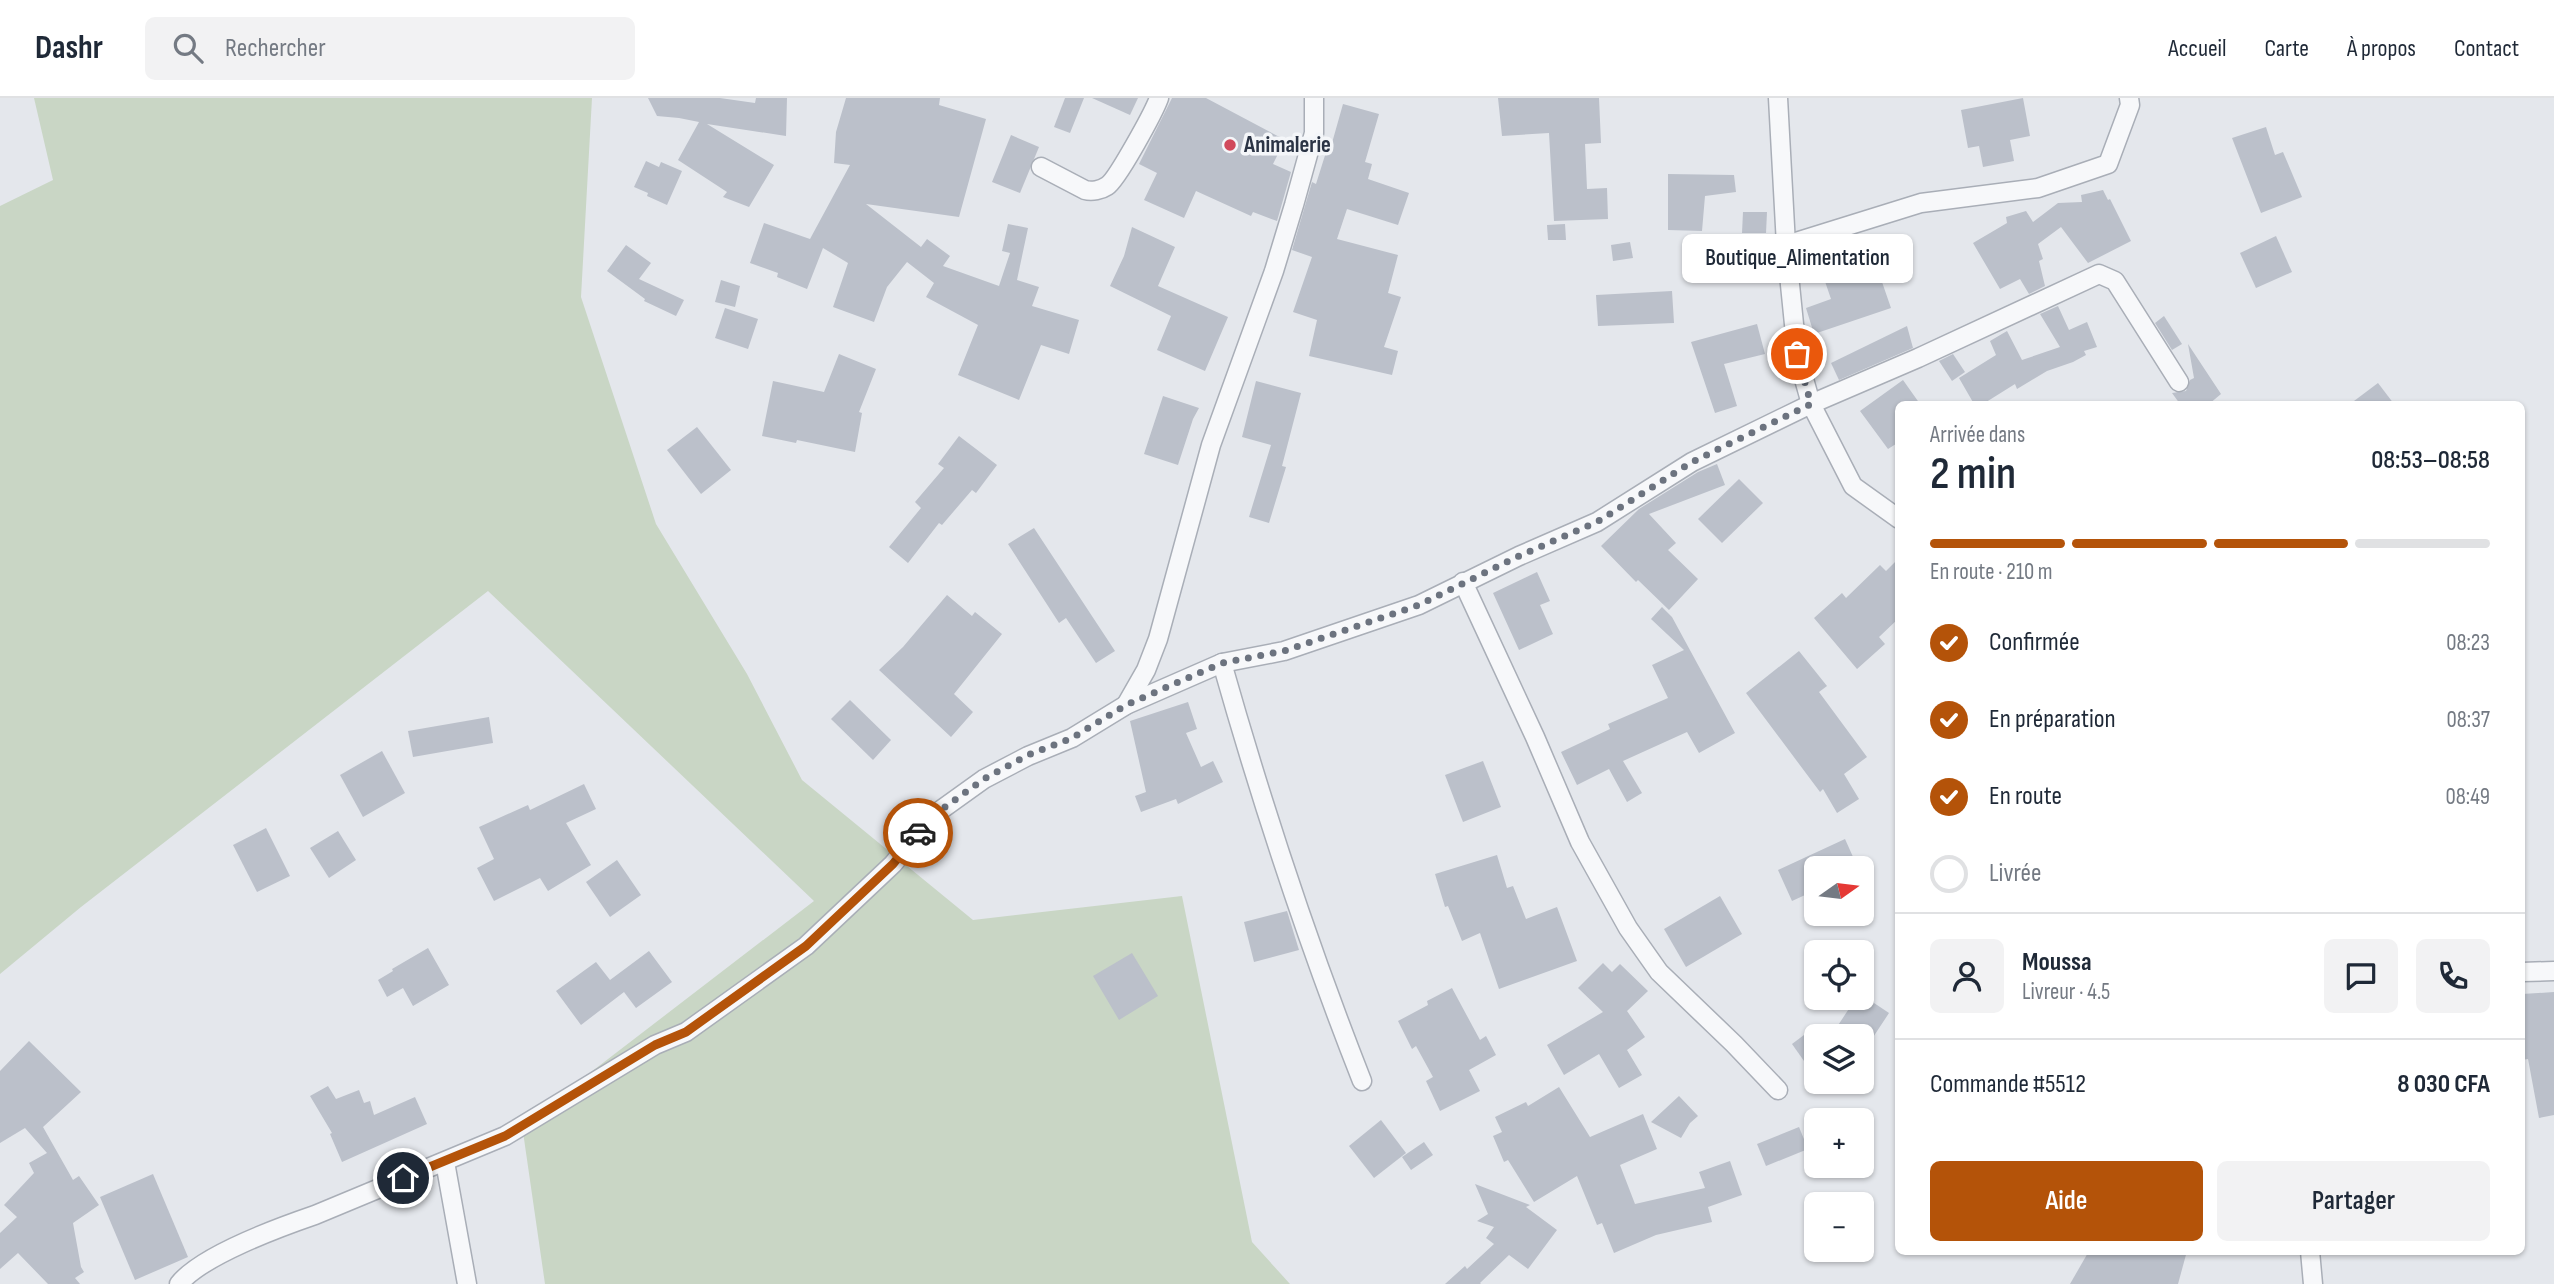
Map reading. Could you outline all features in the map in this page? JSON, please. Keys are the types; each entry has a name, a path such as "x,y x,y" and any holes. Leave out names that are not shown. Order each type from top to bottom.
{"street":[{"path":"1041,167 1085,190 1092,192 1107,186 1139,137 1159,98"},
{"path":"1126,705 1146,670 1157,639 1211,445 1274,271 1314,133 1314,98"},
{"path":"1778,98 1786,245 1797,354 1811,404 1853,486 1895,516"},
{"path":"1786,245 1921,203 2038,188 2108,164 2130,105 2129,98"},
{"path":"179,1284 194,1268 208,1260 291,1223 505,1136 655,1045 686,1032 806,946 893,864 931,817 984,779 1028,755 1072,738 1126,705 1222,663 1296,647 1419,605 1463,582 1597,522 1692,462 1811,404 1919,358 2099,274 2115,281 2179,382"},
{"path":"1463,582 1580,842 1628,928 1659,972 1778,1090"},
{"path":"1222,663 1250,762 1339,1022 1362,1081"},
{"path":"2525,972 2554,971"},
{"path":"445,1162 467,1284"},
{"path":"2310,1255 2313,1284"}],"green space":[{"path":"34,98 592,98 581,297 656,524 747,674 802,780 973,920 1182,896 1252,1242 1290,1284 545,1284 522,1125 814,901 488,591 81,907 0,974 0,206 53,180"}],"building":[{"path":"648,98 720,98 755,103 756,98 787,98 786,136 707,124 774,165 749,207 723,197 727,192 678,160 699,122 657,116"},
{"path":"846,98 940,98 939,105 986,119 959,217 866,204 921,247 927,239 950,256 943,266 999,286 1010,253 1002,251 1008,224 1028,228 1017,280 1039,287 1032,306 1079,320 1069,354 1041,345 1019,400 958,375 978,325 926,297 934,283 907,262 887,287 874,322 833,307 848,263 823,248 807,289 777,277 778,273 750,263 764,223 810,239 850,165 834,163 836,132"},
{"path":"1065,98 1084,98 1070,133 1054,127"},
{"path":"1092,98 1138,98 1130,115"},
{"path":"1172,98 1206,98 1285,140 1273,164 1291,172 1277,221 1253,212 1251,216 1196,191 1184,218 1144,200 1157,173 1139,164"},
{"path":"1498,98 1599,98 1601,143 1585,144 1587,189 1607,188 1608,219 1554,221 1549,133 1502,136"},
{"path":"2023,98 2030,136 2010,140 2014,161 1983,167 1979,146 1968,148 1961,110"},
{"path":"1343,104 1379,114 1365,162 1372,164 1368,179 1409,193 1398,225 1347,209 1337,239 1398,255 1388,293 1401,297 1384,347 1398,351 1392,375 1309,356 1317,320 1293,312 1312,257 1292,250 1312,182 1316,184 1327,149 1330,150"},
{"path":"2266,127 2275,155 2283,152 2302,197 2261,213 2232,138"},
{"path":"1011,135 1039,147 1020,193 992,182"},
{"path":"646,161 659,167 661,162 682,171 667,205 634,187"},
{"path":"1668,174 1734,175 1736,192 1705,196 1702,231 1668,230"},
{"path":"2103,190 2131,241 2088,263 2061,227 2038,244 2043,259 2039,261 2045,286 2029,294 2020,279 2000,289 1973,243 2007,223 2006,217 2026,211 2033,222 2058,203 2082,202 2081,195"},
{"path":"1743,212 1767,212 1766,233 1742,233"},
{"path":"1565,224 1566,240 1548,240 1547,225"},
{"path":"1132,227 1175,247 1158,286 1228,317 1205,371 1157,350 1171,316 1110,286 1124,256"},
{"path":"2276,236 2292,272 2256,288 2240,253"},
{"path":"1630,242 1633,258 1613,261 1611,245"},
{"path":"626,245 651,263 639,279 684,300 676,316 644,301 645,299 607,271"},
{"path":"1865,245 1878,283 1882,282 1891,308 1814,334 1806,308 1831,299 1818,261"},
{"path":"1711,257 1745,263 1742,280 1708,273"},
{"path":"721,280 740,286 735,307 715,302"},
{"path":"1672,291 1674,323 1598,326 1596,295"},
{"path":"2058,306 2069,330 2087,322 2097,347 2084,351 2086,355 2047,371 2017,389 2015,384 1988,401 1972,401 1959,378 1996,355 1990,341 2007,331 2022,360 2060,347 2040,314"},
{"path":"725,308 758,319 748,349 715,338"},
{"path":"2164,316 2182,344 2172,350 2155,323"},
{"path":"1757,324 1765,354 1724,364 1737,406 1715,413 1691,342"},
{"path":"1907,326 1913,348 1839,380 1831,363"},
{"path":"2188,344 2221,394 2213,401 2178,401 2172,393 2186,391 2190,380 2194,378"},
{"path":"839,354 876,369 859,412 862,413 855,452 762,436 773,381 824,392"},
{"path":"1953,354 1965,372 1952,381 1939,361"},
{"path":"1903,380 1918,401 1895,401 1895,445 1888,449 1860,411"},
{"path":"1256,381 1301,393 1282,466 1286,467 1269,523 1249,517 1271,445 1242,437"},
{"path":"2378,383 2392,401 2354,401"},
{"path":"1163,396 1199,408 1178,465 1144,454"},
{"path":"697,427 731,470 701,494 667,450"},
{"path":"959,436 997,465 976,493 972,490 942,525 939,523 908,563 889,547 921,508 915,502 944,468 938,464"},
{"path":"1717,464 1725,485 1649,514 1676,543 1668,550 1698,579 1669,610 1638,580 1636,582 1601,546 1639,509 1698,472"},
{"path":"1739,479 1763,503 1722,543 1698,519"},
{"path":"1034,528 1115,651 1096,663 1066,618 1059,623 1008,544"},
{"path":"1895,562 1895,622 1879,637 1885,644 1857,669 1814,618 1842,593 1846,598 1880,565 1886,571"},
{"path":"1537,572 1550,601 1540,605 1553,634 1519,650 1493,593"},
{"path":"947,595 972,616 975,612 1002,634 954,694 973,712 951,737 879,670 903,647"},
{"path":"1662,607 1672,617 1735,733 1699,753 1687,732 1623,761 1642,793 1627,802 1609,769 1577,785 1561,752 1610,729 1608,724 1668,698 1652,665 1684,650 1651,619"},
{"path":"1799,651 1827,686 1819,692 1867,757 1844,774 1859,799 1837,813 1823,789 1820,792 1746,693"},
{"path":"850,700 891,740 873,760 831,719"},
{"path":"1188,702 1197,729 1186,733 1201,767 1213,761 1223,782 1178,804 1176,799 1141,812 1135,796 1146,792 1130,721"},
{"path":"489,717 493,743 413,757 408,731"},
{"path":"382,751 405,793 363,817 340,775"},
{"path":"1483,761 1501,807 1463,822 1445,775"},
{"path":"584,784 596,809 566,823 591,865 548,891 540,878 494,901 477,868 494,859 479,827 528,805 530,810"},
{"path":"266,828 290,876 257,892 233,845"},
{"path":"338,831 356,860 329,878 310,848"},
{"path":"1845,839 1853,856 1808,856"},
{"path":"1497,855 1507,888 1513,886 1526,919 1557,907 1577,961 1499,989 1480,933 1462,941 1448,906 1445,907 1435,874"},
{"path":"1804,858 1804,896 1792,901 1778,870"},
{"path":"617,860 641,895 610,917 586,882"},
{"path":"1720,896 1742,934 1686,967 1664,929"},
{"path":"1287,911 1299,950 1254,962 1244,922"},
{"path":"428,948 449,985 413,1006 403,988 387,997 378,980"},
{"path":"649,951 672,982 636,1008 624,992 581,1025 556,991 596,962 610,980"},
{"path":"1132,953 1158,996 1119,1020 1093,976"},
{"path":"1603,963 1612,972 1620,964 1648,991 1627,1011 1645,1037 1627,1050 1642,1075 1619,1088 1599,1054 1564,1075 1547,1045 1603,1012 1578,988"},
{"path":"1452,988 1480,1040 1486,1036 1496,1055 1469,1070 1480,1091 1440,1111 1426,1081 1433,1077 1416,1046 1412,1049 1398,1021"},
{"path":"2554,992 2554,1115 2539,1118 2528,1059 2525,1060 2525,994"},
{"path":"1874,1003 1889,1013 1874,1036 1874,1024 1839,1024 1848,1010 1874,1010"},
{"path":"1804,1035 1804,1061 1792,1044"},
{"path":"29,1041 81,1092 43,1127 73,1180 79,1176 99,1205 73,1223 84,1272 75,1278 80,1284 48,1284 18,1253 0,1269 0,1233 17,1217 4,1205 34,1173 29,1163 47,1153 25,1128 0,1143 0,1071"},
{"path":"328,1086 336,1099 359,1090 364,1103 370,1101 374,1115 415,1097 427,1124 342,1162 330,1134 332,1133 310,1096"},
{"path":"1559,1087 1590,1137 1643,1114 1657,1149 1620,1165 1635,1204 1705,1188 1699,1172 1730,1161 1742,1195 1708,1207 1712,1222 1656,1235 1614,1253 1602,1223 1597,1225 1577,1176 1534,1202 1508,1160 1504,1162 1493,1136 1502,1132 1495,1117 1526,1102 1528,1106"},
{"path":"1679,1096 1698,1116 1681,1138 1651,1122"},
{"path":"1381,1120 1406,1153 1374,1178 1349,1146"},
{"path":"1799,1127 1804,1139 1804,1151 1766,1166 1757,1144"},
{"path":"1424,1142 1433,1155 1411,1170 1402,1157"},
{"path":"153,1174 188,1257 135,1280 100,1197"},
{"path":"1475,1184 1530,1205 1526,1207 1557,1230 1528,1269 1509,1255 1481,1284 1445,1284 1465,1266 1467,1269 1494,1244 1486,1238 1494,1227 1477,1221 1488,1214"},
{"path":"2087,1255 2186,1255 2178,1284 2070,1284"}],"way so far":[{"path":"918,833 931,817 984,779 1028,755 1072,738 1126,705 1222,663 1284,651 1419,605 1463,582 1597,522 1692,462 1811,404 1797,354"}],"place":[{"name":"Animalerie","path":"1230,145"},
{"name":"Boutique_Alimentation","path":"1797,354"}],"route":[{"path":"403,1178 505,1136 655,1045 686,1032 806,946 893,864 918,833"}]}
